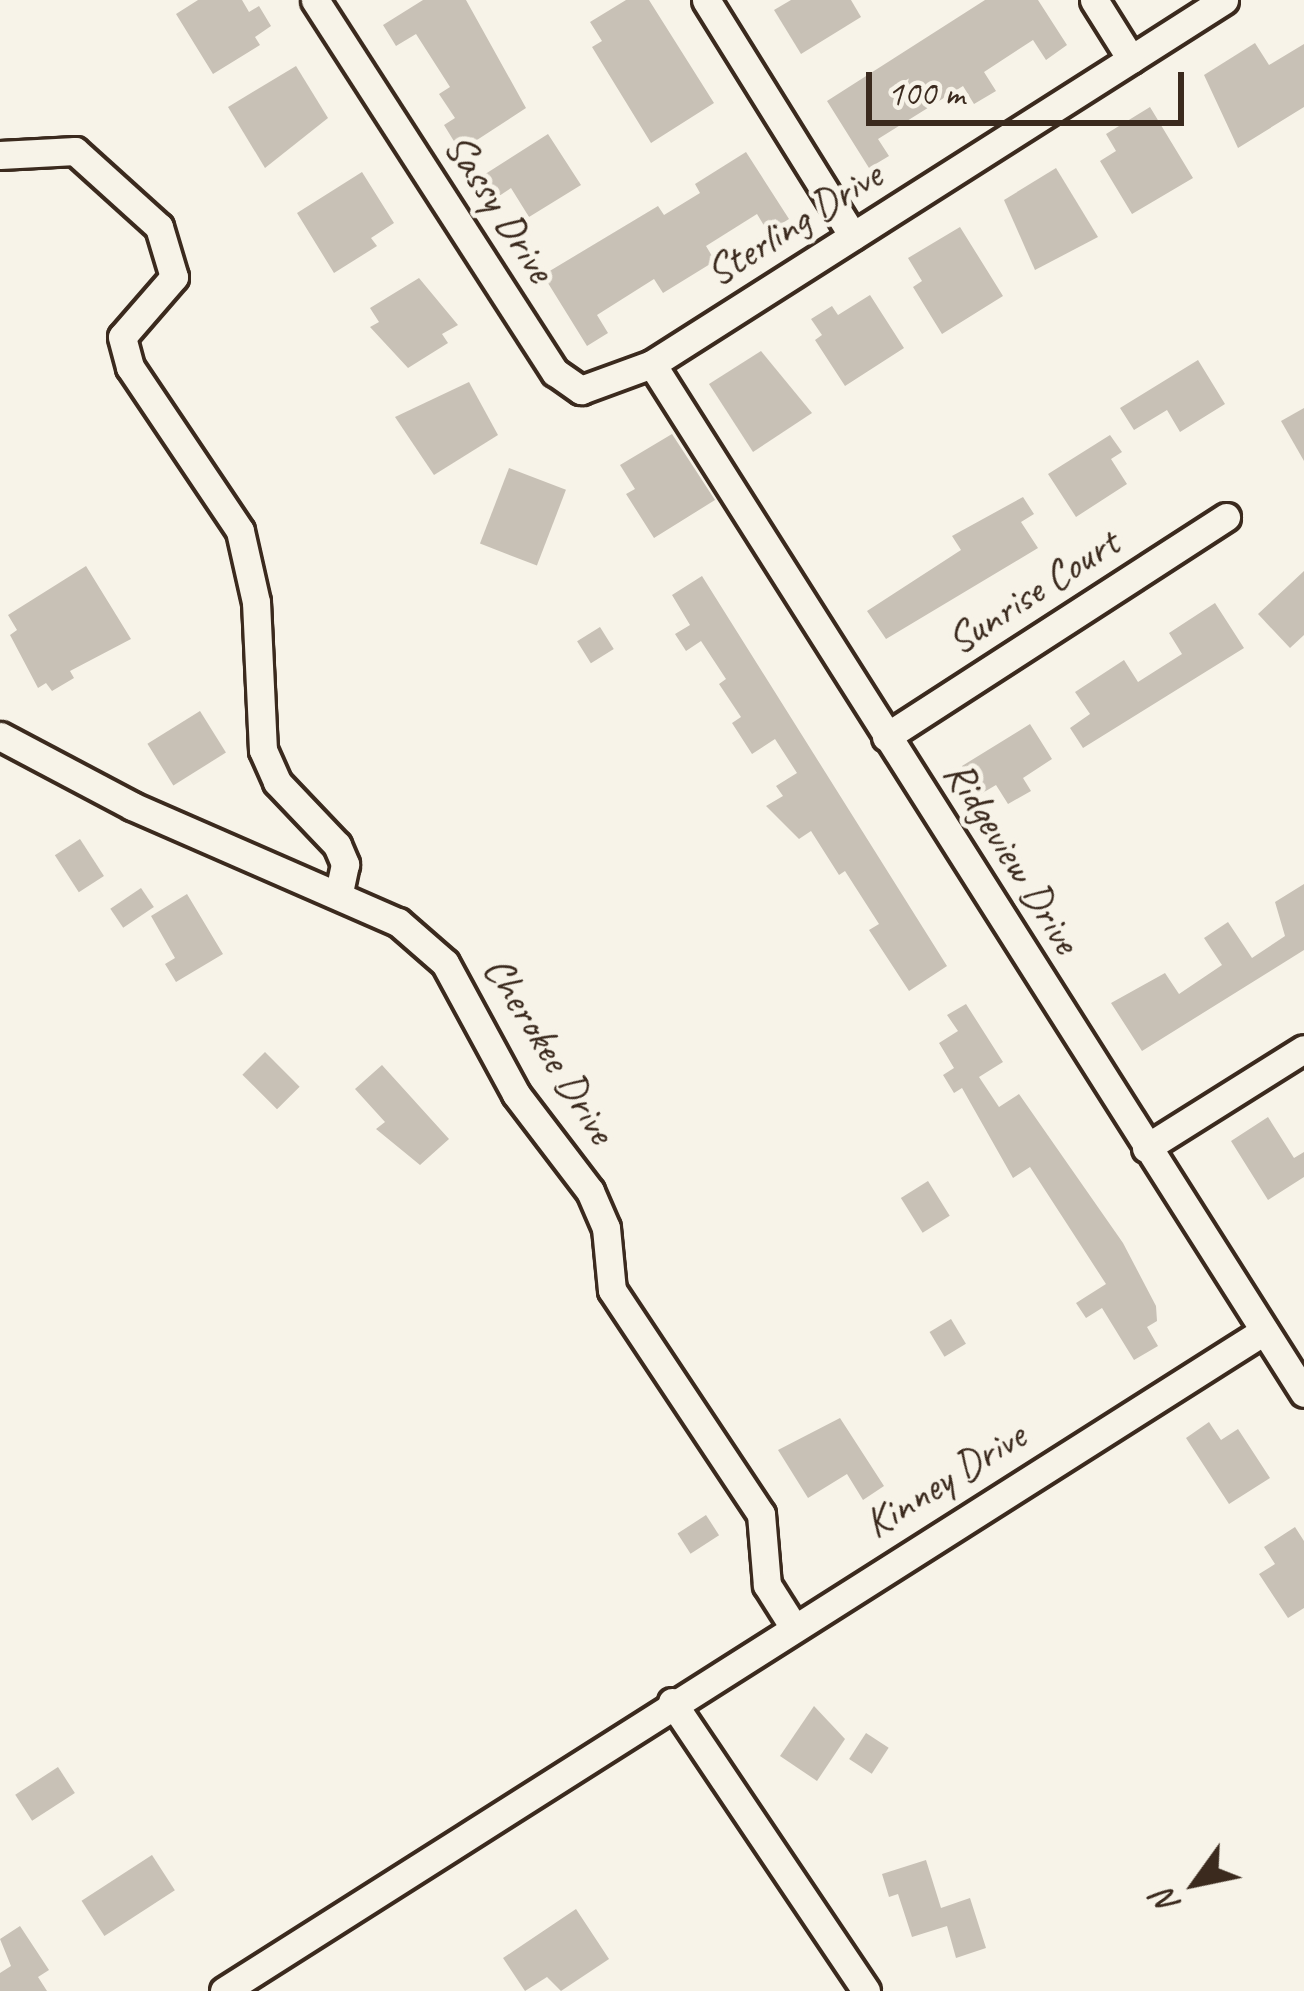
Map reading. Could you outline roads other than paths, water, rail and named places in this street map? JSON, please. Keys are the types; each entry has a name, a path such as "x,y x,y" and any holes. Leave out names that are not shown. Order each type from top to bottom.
{"street":[{"name":"Sassy Drive","path":"315,0 555,372 581,390 652,364"},
{"path":"706,0 853,236"},
{"path":"1094,0 1131,59"},
{"name":"Sterling Drive","path":"652,364 1224,0"},
{"path":"0,155 75,151 159,227 174,277 122,337 130,367 240,531 256,602 263,750 277,782 315,813 338,845 345,865 339,892"},
{"name":"Ridgeview Drive","path":"652,364 1304,1393"},
{"name":"Sunrise Court","path":"886,737 1226,517"},
{"name":"Cherokee Drive","path":"0,736 132,806 339,892 398,922 445,963 517,1094 590,1191 606,1228 613,1290 761,1514 767,1585 793,1625"},
{"path":"1146,1148 1304,1049"},
{"name":"Kinney Drive","path":"224,1991 793,1625 1264,1331"},
{"path":"672,1702 866,1991"}]}
